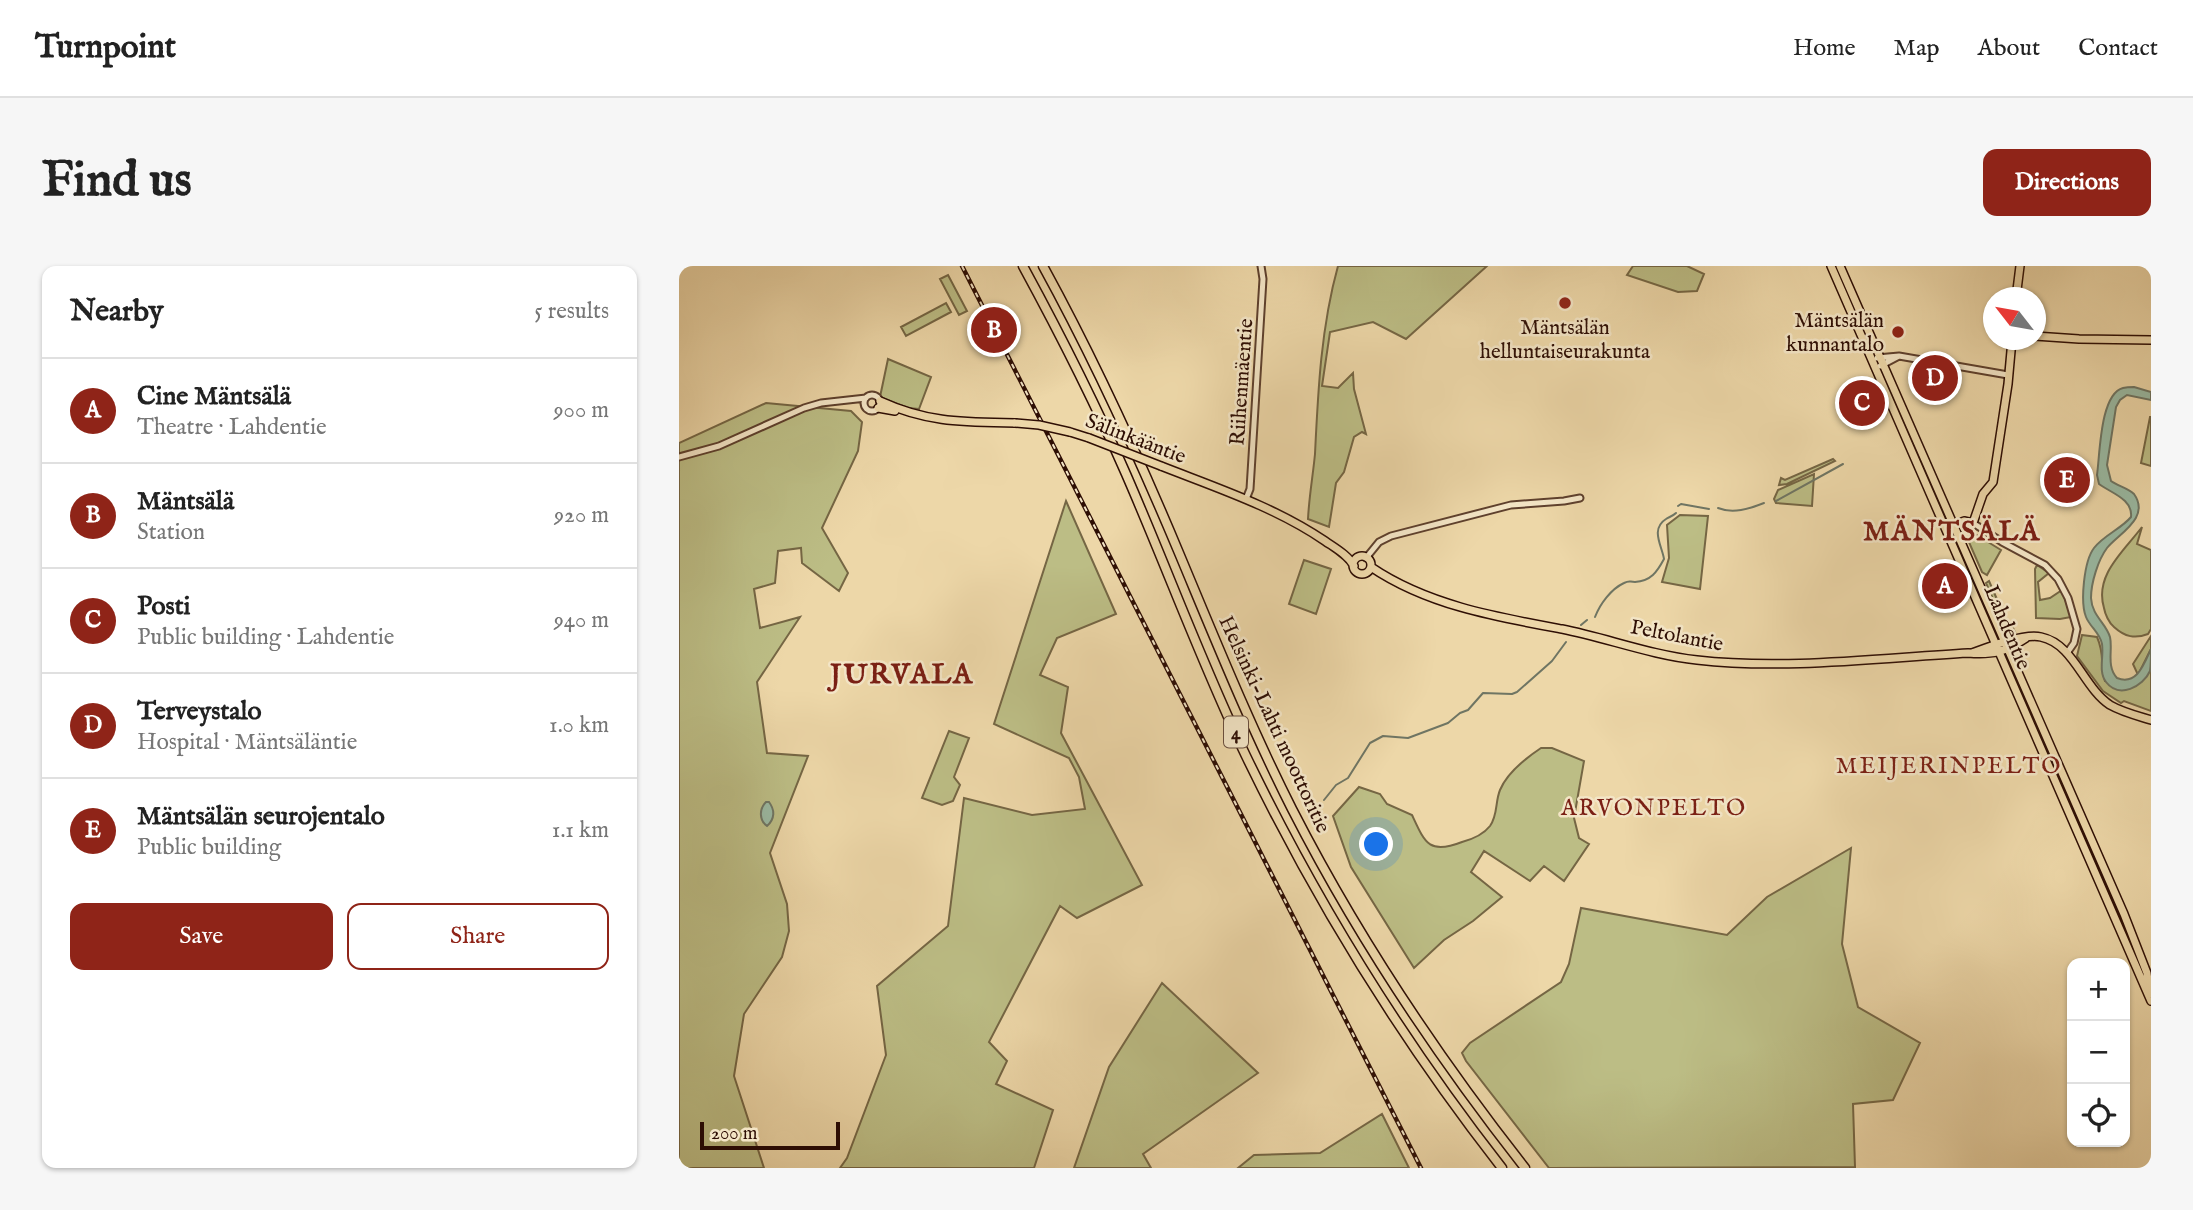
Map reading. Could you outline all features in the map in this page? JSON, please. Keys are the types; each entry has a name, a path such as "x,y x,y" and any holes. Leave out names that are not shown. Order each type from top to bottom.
{"highway":[{"name":"Helsinki-Lahti moottoritie","path":"1023,266 1091,398 1245,754 1311,883 1395,1021 1502,1168"},
{"name":"Helsinki-Lahti moottoritie","path":"1043,266 1111,399 1262,747 1321,863 1358,927 1421,1025 1525,1168"}],"main road":[{"name":"Lahdentie","path":"1831,266 1878,362"},
{"name":"Lahdentie","path":"1840,266 1998,648 2151,1000"},
{"path":"2017,287 2019,266"},
{"path":"2046,337 2151,340"},
{"path":"1951,530 1966,528 1971,523 1977,516 1983,494 1993,482 2011,350"},
{"name":"Sälinkääntie","path":"879,405 926,418 964,423 1039,425 1089,438 1246,499 1301,526 1338,550 1354,566"},
{"name":"Lahdentie","path":"1951,530 2006,645 2130,929 2147,973 2151,1000"},
{"name":"Sälinkääntie","path":"1338,550 1362,557"},
{"path":"1362,557 1370,561 1369,569 1360,573 1354,566 1362,557"},
{"name":"Peltolantie","path":"1369,569 1422,594 1462,607 1593,635 1660,654 1697,660 1813,663 1971,653 1983,655 2026,638 2043,637 2056,643 2067,653"},
{"path":"2067,653 2096,692 2110,705 2151,720"}],"street":[{"name":"Riihenmäentie","path":"1246,499 1258,375 1261,266"},
{"path":"1878,362 1899,356 2008,375"},
{"path":"679,457 719,446 821,403 865,402 873,396 879,405 870,411 865,402"},
{"path":"1362,557 1379,541 1391,536 1511,505 1580,498"},
{"path":"1971,523 2039,561 2058,579 2068,597 2077,629 2074,643 2067,653"}],"green space":[{"path":"1338,266 1487,266 1406,339 1373,322 1330,332 1322,386 1338,388 1353,373 1354,389 1366,434 1362,432 1354,437 1344,472 1336,483 1329,527 1308,519 1324,336"},
{"path":"1633,266 1687,266 1704,274 1697,291 1678,292 1627,275"},
{"path":"948,275 967,311 959,315 940,279"},
{"path":"946,303 951,312 906,336 901,327"},
{"path":"888,359 931,377 919,409 908,408 880,397"},
{"path":"766,403 851,411 862,422 858,451 822,528 848,573 839,591 802,563 801,548 778,551 775,583 754,589 760,628 800,617 757,682 767,753 808,756 770,853 787,904 789,931 782,957 744,1014 734,1076 764,1168 679,1168 679,443"},
{"path":"2151,417 2151,466 2141,463"},
{"path":"1833,459 1835,461 1787,484 1779,485 1781,478 1785,480"},
{"path":"1814,474 1812,506 1776,503 1774,499 1778,490"},
{"path":"1066,501 1116,614 1057,638 1040,675 1068,687 1061,733 1142,885 1077,918 1060,906 989,1042 1007,1061 996,1084 1053,1110 1034,1168 840,1168 847,1158 886,1055 877,986 948,926 964,798 1032,815 1085,809 1079,777 1069,758 994,724"},
{"path":"1680,515 1708,516 1700,589 1662,582 1669,558 1667,525"},
{"path":"2142,527 2137,544 2151,550 2151,629 2148,634 2134,637 2122,633 2110,623 2102,596 2107,574 2119,554"},
{"path":"1975,534 2001,550 1987,575 1982,572 1968,540 1970,535"},
{"path":"1304,560 1331,569 1316,614 1289,604"},
{"path":"2037,565 2049,573 2038,582 2040,600 2050,598 2062,590 2071,617 2036,618"},
{"path":"1989,581 2010,629 2013,628 2015,632 2007,631 1986,583"},
{"path":"2082,635 2097,637 2105,681 2144,679 2151,669 2151,711 2124,701 2121,703 2103,691 2077,656"},
{"path":"2151,636 2151,649 2138,675 2133,664"},
{"path":"949,731 969,738 954,777 960,785 953,801 942,805 922,798"},
{"path":"1541,748 1552,748 1584,761 1574,818 1579,838 1589,844 1564,881 1544,866 1530,881 1484,851 1471,872 1502,897 1444,940 1414,968 1351,867 1333,816 1359,787 1380,794 1387,804 1412,815 1429,844 1435,847 1451,846 1474,838 1490,826 1503,784 1517,766"},
{"path":"1851,848 1842,944 1858,1007 1920,1043 1893,1100 1853,1104 1855,1167 1549,1168 1462,1053 1470,1043 1561,982 1569,964 1581,908 1727,935 1767,897"},
{"path":"1162,983 1258,1073 1143,1154 1151,1168 1074,1168 1109,1067"},
{"path":"1382,1114 1409,1168 1238,1168 1254,1155 1320,1153"}],"shaded area":[{"path":"2134,387 2151,392 2151,400 2127,395 2120,400 2116,407 2107,465 2111,481 2134,494 2138,511 2131,525 2104,553 2096,572 2091,598 2094,610 2110,637 2111,663 2117,678 2124,680 2135,676 2151,649 2150,671 2136,686 2117,690 2104,678 2102,644 2086,617 2083,592 2085,572 2094,548 2131,517 2131,511 2125,501 2099,484 2097,475 2102,426 2110,401 2115,393 2123,388"},
{"path":"766,802 769,802 773,811 772,820 767,826 762,821 761,814"}],"waterway":[{"path":"1776,501 1843,464"},
{"path":"1718,508 1735,511 1764,503"},
{"path":"1678,506 1681,504 1709,509"},
{"path":"1595,617 1603,602 1619,586 1645,580 1656,572 1664,559 1658,538 1659,528 1661,523 1676,513"},
{"path":"1581,625 1587,620"},
{"path":"1324,800 1336,785 1348,778 1370,743 1383,736 1408,738 1448,723 1468,710 1483,693 1517,692 1552,661 1566,642"}],"railway":[{"path":"962,266 1421,1168"}],"place":[{"name":"Mäntsälän helluntaiseurakunta","path":"1565,303"},
{"name":"Mäntsälä","path":"994,330"},
{"name":"Mäntsälän kunnantalo","path":"1898,332"},
{"name":"Terveystalo","path":"1935,378"},
{"name":"Posti","path":"1862,403"},
{"name":"Mäntsälän seurojentalo","path":"2067,480"},
{"name":"Cine Mäntsälä","path":"1945,586"}],"district":[{"name":"MÄNTSÄLÄ","path":"1952,530"},
{"name":"JURVALA","path":"902,673"},
{"name":"MEIJERINPELTO","path":"1949,765"},
{"name":"ARVONPELTO","path":"1654,807"}]}
